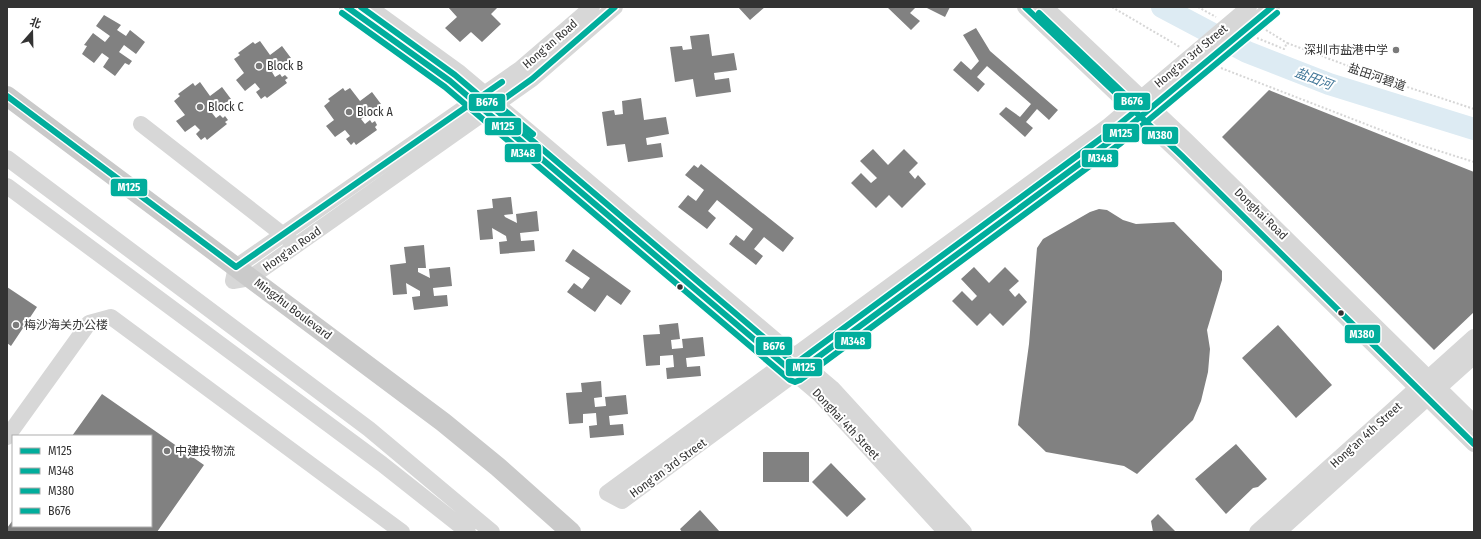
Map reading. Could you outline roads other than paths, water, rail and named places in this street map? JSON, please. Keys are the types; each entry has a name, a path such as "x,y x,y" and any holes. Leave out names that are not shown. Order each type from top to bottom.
{"main road":[{"name":"Mingzhu Boulevard","path":"7,96 240,276 434,431 489,476 552,532"},
{"name":"Mingzhu Boulevard","path":"7,113 240,276 443,422 498,467 571,532"}],"street":[{"name":"Donghai 4th Street","path":"347,7 450,81 486,102"},
{"name":"Donghai 4th Street","path":"370,7 460,72 486,102 795,365 832,388 964,532"},
{"name":"Hong'an Road","path":"240,276 296,246 486,102 592,7"},
{"name":"Hong'an Road","path":"240,276 283,235 486,102 532,79 615,7"},
{"name":"Donghai Road","path":"1025,7 1141,108"},
{"name":"Donghai Road","path":"1045,7 1141,108 1428,389 1474,444"},
{"name":"Hong'an 3rd Street","path":"795,365 607,494 622,501 795,365 1141,108 1205,65 1250,24 1272,7"},
{"name":"Hong'an 3rd Street","path":"1141,108 1224,20 1250,24"},
{"path":"141,124 296,246"},
{"path":"7,158 369,429 492,532"},
{"path":"7,186 382,464 468,532"},
{"path":"7,437 89,323 111,317 402,532"},
{"name":"Hong'an 4th Street","path":"1278,532 1428,389 1474,337"},
{"name":"Hong'an 4th Street","path":"1257,532 1428,389 1474,356"},
{"name":"Donghai 4th Street","path":"795,365 820,395 946,532"},
{"name":"Donghai Road","path":"1428,389 1474,423"}],"waterway":[{"name":"盐田河","path":"1162,7 1247,52 1329,84 1474,129"}],"place":[{"name":"深圳市盐港中学","path":"1396,50"},
{"name":"Block B","path":"259,66"},
{"name":"Block C","path":"200,107"},
{"name":"Block A","path":"349,112"},
{"name":"梅沙海关办公楼","path":"16,325"},
{"name":"中建投物流","path":"167,451"}]}
